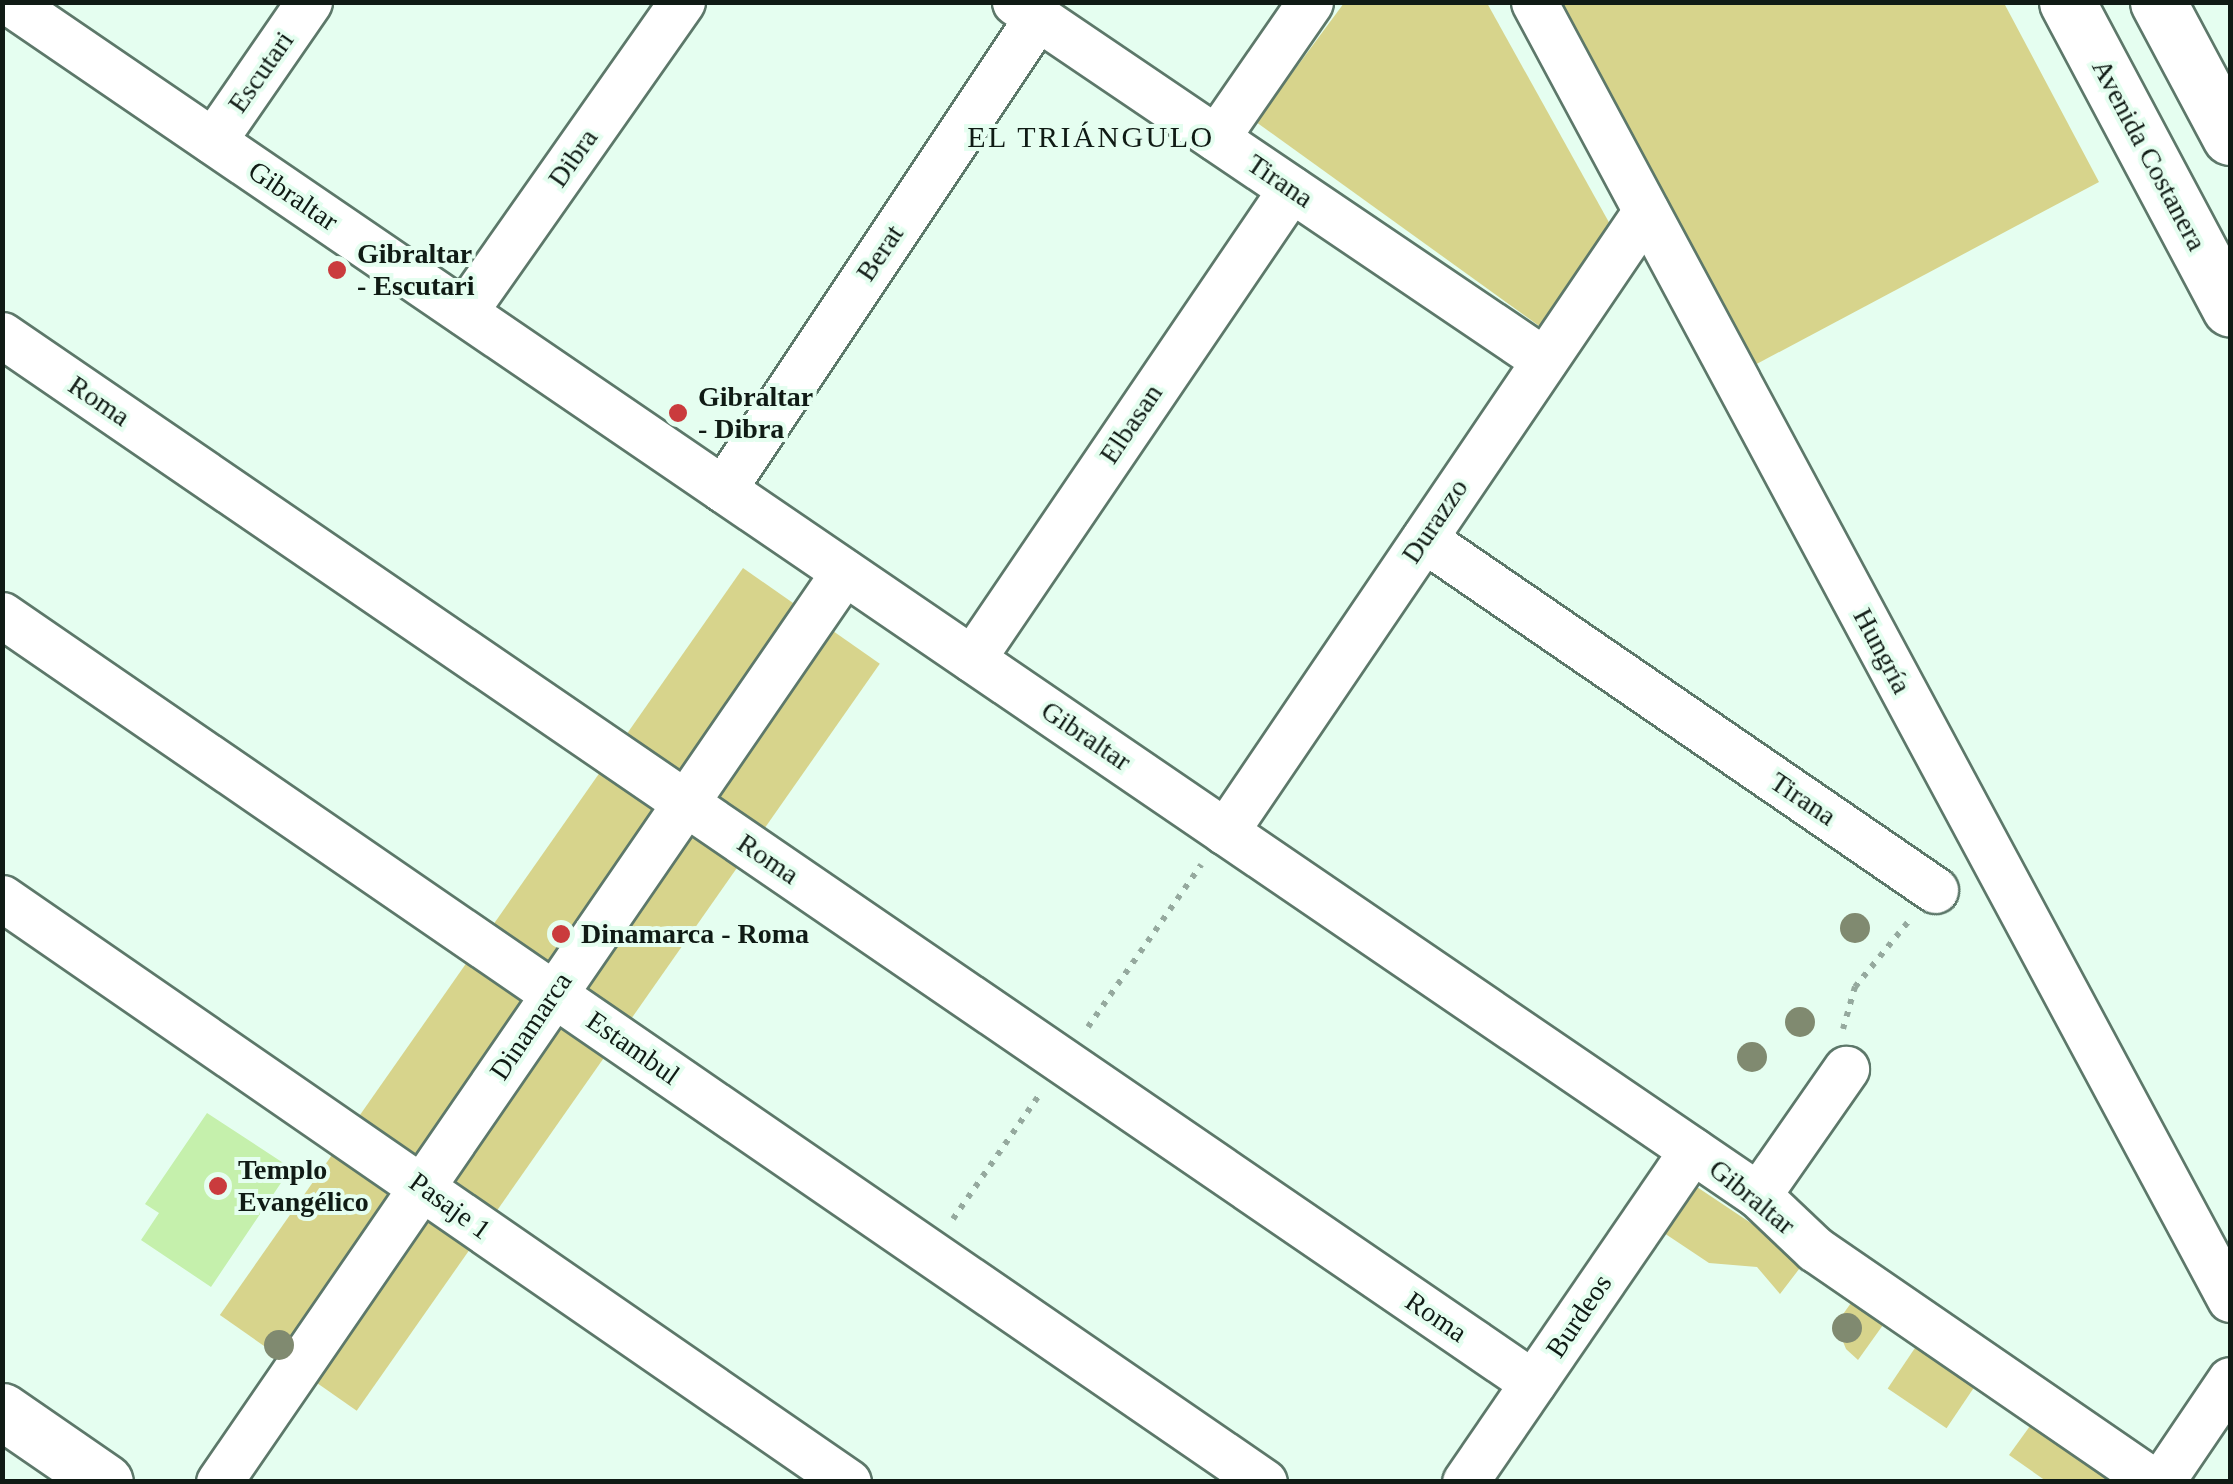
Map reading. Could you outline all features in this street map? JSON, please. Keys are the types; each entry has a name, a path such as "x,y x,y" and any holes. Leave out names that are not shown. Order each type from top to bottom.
{"main road":[{"name":"Avenida Costanera","path":"2067,2 2230,308"},
{"path":"2158,2 2230,137"},
{"path":"2,1411 105,1482"}],"street":[{"name":"Gibraltar","path":"9,2 1758,1195 1815,1248 2171,1477"},
{"name":"Escutari","path":"213,141 309,2"},
{"name":"Dibra","path":"464,312 682,2"},
{"path":"1216,138 1310,2"},
{"name":"Hungría","path":"1534,2 2230,1300"},
{"name":"Tirana","path":"1026,10 1544,360"},
{"name":"Berat","path":"723,489 1026,10"},
{"name":"Elbasan","path":"972,659 1290,189"},
{"name":"Durazzo","path":"1225,832 1646,211"},
{"name":"Roma","path":"2,335 1533,1383"},
{"name":"Tirana","path":"1424,538 1935,890"},
{"name":"Dinamarca","path":"219,1482 844,572"},
{"name":"Estambul","path":"2,614 1264,1482"},
{"name":"Pasaje 1","path":"2,898 848,1482"},
{"path":"1758,1195 1846,1069"},
{"name":"Burdeos","path":"1484,1475 1533,1383 1692,1150"},
{"path":"2171,1477 2230,1380"}],"path":[{"path":"1846,1069 1844,1023 1855,987 1935,890"}],"shaded area":[{"path":"1344,3 1487,3 1611,226 1542,328 1256,122"},
{"path":"1559,3 2004,3 2099,182 1751,367"},
{"path":"743,568 880,664 357,1411 220,1315"},
{"path":"1688,1181 1806,1260 1780,1294 1757,1267 1709,1263 1655,1227"},
{"path":"1856,1296 1888,1318 1858,1360 1846,1349 1836,1324"},
{"path":"1919,1342 1978,1382 1947,1428 1888,1388"},
{"path":"2035,1419 2118,1481 2046,1481 2009,1455"}],"building":[{"name":"Templo Evangélico","path":"207,1113 291,1168 211,1287 141,1240 159,1213 145,1204"}],"place":[{"name":"Gibraltar - Escutari","path":"337,270"},
{"name":"Gibraltar - Dibra","path":"678,413"},
{"name":"Dinamarca - Roma","path":"561,934"},
{"name":"Templo Evangélico","path":"218,1186"}],"district":[{"name":"EL TRIÁNGULO","path":"1091,137"}]}
